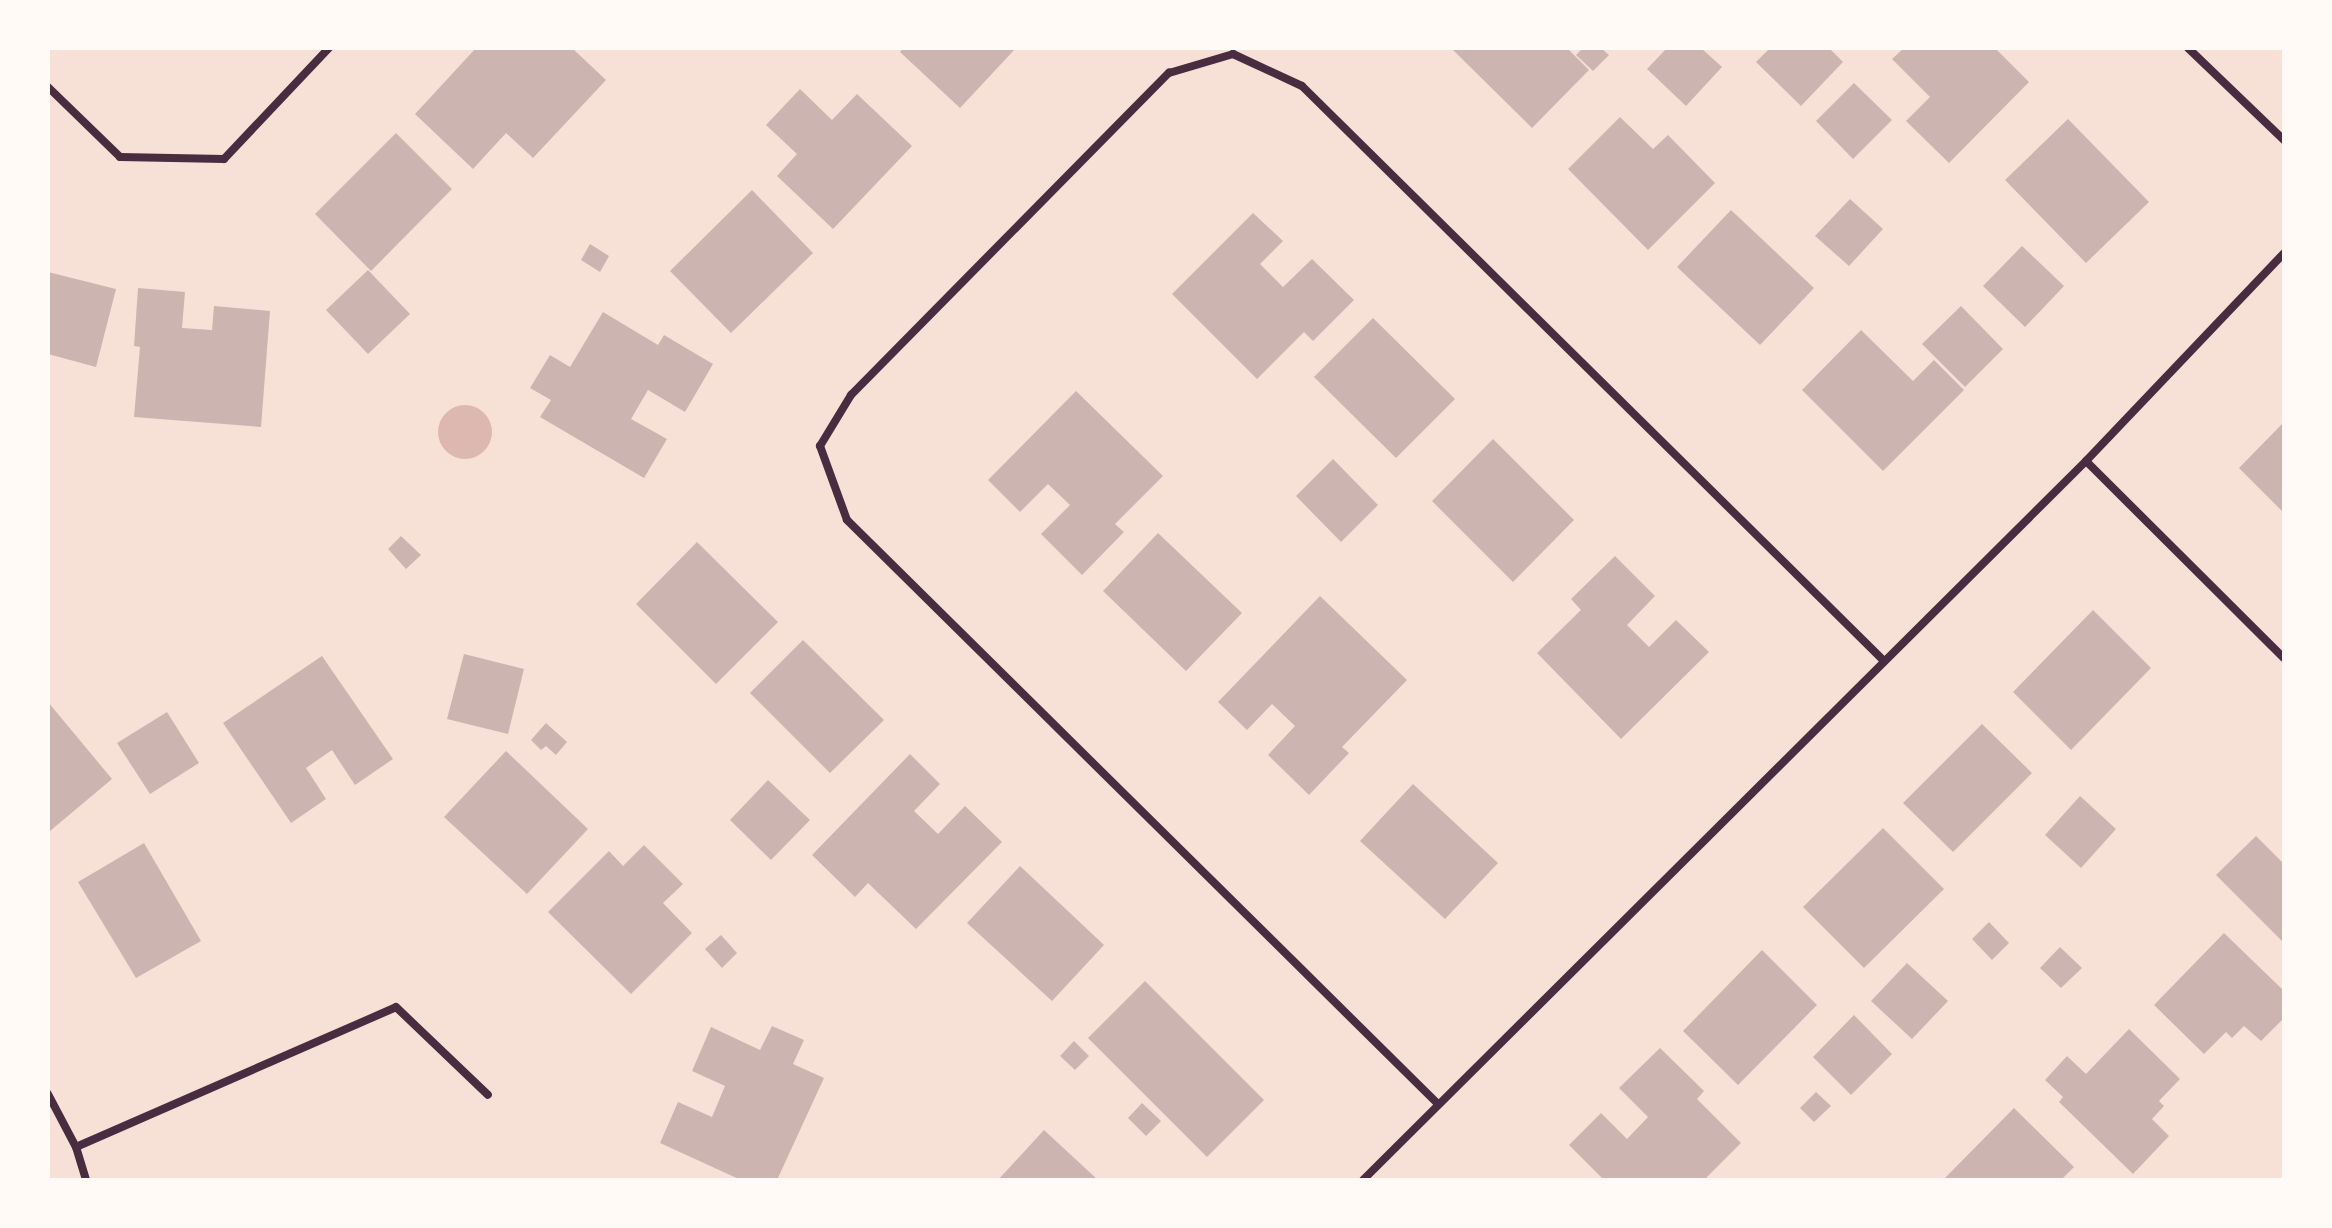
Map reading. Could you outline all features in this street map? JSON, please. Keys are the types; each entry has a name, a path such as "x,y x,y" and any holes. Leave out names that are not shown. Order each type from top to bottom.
{"street":[{"path":"48,87 120,157 224,159 329,48"},
{"path":"2188,48 2284,140"},
{"path":"1438,1104 847,520 820,446 851,395 1169,73 1233,54 1302,86 1884,661"},
{"path":"1363,1180 2086,461 2284,253"},
{"path":"2086,461 2284,658"},
{"path":"76,1147 396,1007 488,1095"},
{"path":"48,1094 76,1147 86,1180"}],"shaded area":[{"path":"465,405 484,413 492,432 484,451 465,459 446,451 438,432 446,413"}],"building":[{"path":"476,48 572,48 606,80 533,158 506,133 473,169 415,114"},
{"path":"903,48 1016,48 960,108 900,52"},
{"path":"1451,48 1567,48 1589,70 1532,128"},
{"path":"1583,48 1601,48 1609,55 1593,71 1576,55"},
{"path":"1667,48 1701,48 1722,67 1686,106 1647,69"},
{"path":"1770,48 1829,48 1843,62 1801,106 1756,62"},
{"path":"1904,48 1995,48 2029,82 1949,163 1906,121 1930,97 1892,59"},
{"path":"1854,83 1892,120 1853,159 1816,121"},
{"path":"800,89 832,120 857,94 912,146 833,229 777,176 797,154 766,125"},
{"path":"1620,117 1653,149 1668,135 1715,183 1648,250 1568,169"},
{"path":"2068,119 2149,202 2086,263 2005,180"},
{"path":"396,133 452,189 371,271 315,214"},
{"path":"752,190 813,253 731,333 670,271"},
{"path":"1850,199 1883,229 1849,266 1815,236"},
{"path":"1731,210 1814,288 1760,345 1677,267"},
{"path":"1253,213 1283,241 1260,264 1283,287 1312,259 1354,300 1313,341 1304,332 1257,379 1172,294"},
{"path":"590,244 609,256 600,272 581,260"},
{"path":"2022,246 2064,286 2025,327 1983,286"},
{"path":"368,270 410,314 368,354 326,310"},
{"path":"48,272 116,289 96,367 48,354"},
{"path":"138,288 185,292 182,328 212,330 214,306 270,311 261,427 134,417 140,347 134,346"},
{"path":"1961,306 2003,349 1965,387 1922,344"},
{"path":"603,312 658,345 664,335 713,364 685,412 648,390 631,419 667,439 644,478 540,417 551,400 530,388 550,355 570,367"},
{"path":"1373,318 1455,399 1396,458 1314,377"},
{"path":"1861,330 1913,381 1934,360 1964,390 1883,471 1802,390"},
{"path":"1076,391 1163,476 1115,524 1124,532 1082,575 1041,534 1070,505 1048,484 1020,512 988,480"},
{"path":"2284,422 2284,513 2239,468"},
{"path":"1493,439 1574,520 1513,582 1432,501"},
{"path":"1333,459 1378,505 1341,542 1296,496"},
{"path":"1158,533 1242,613 1186,671 1103,591"},
{"path":"401,536 421,555 406,569 388,549"},
{"path":"697,542 778,622 716,684 636,604"},
{"path":"1615,556 1655,596 1627,625 1649,647 1676,620 1709,652 1621,739 1537,653 1581,610 1571,599"},
{"path":"1320,596 1407,680 1342,747 1349,753 1309,795 1268,755 1295,726 1272,704 1247,730 1218,702"},
{"path":"2093,610 2151,668 2071,750 2013,692"},
{"path":"803,640 884,720 830,773 750,693"},
{"path":"464,654 524,669 508,734 447,719"},
{"path":"322,656 393,759 355,785 332,750 306,768 326,799 291,823 223,723"},
{"path":"48,702 112,779 50,831 48,828"},
{"path":"167,712 199,763 150,794 117,743"},
{"path":"546,723 567,742 556,755 546,746 541,750 531,740"},
{"path":"1982,724 2032,773 1953,852 1903,803"},
{"path":"506,751 588,829 527,894 444,817"},
{"path":"910,754 940,784 914,811 938,834 965,806 1002,842 916,929 868,883 855,897 812,855"},
{"path":"768,780 810,820 771,860 730,820"},
{"path":"1413,784 1498,863 1445,919 1360,841"},
{"path":"2080,796 2116,829 2081,868 2045,835"},
{"path":"1883,828 1944,889 1864,968 1803,907"},
{"path":"2256,836 2284,864 2284,943 2216,875"},
{"path":"144,843 201,941 136,978 78,882"},
{"path":"644,845 683,884 663,903 692,933 631,994 548,912 609,851 623,866"},
{"path":"1020,866 1104,945 1052,1001 967,923"},
{"path":"1989,922 2009,943 1992,960 1972,939"},
{"path":"2224,933 2284,991 2284,1018 2261,1041 2244,1026 2232,1038 2226,1032 2204,1054 2154,1005"},
{"path":"721,935 737,953 722,968 705,949"},
{"path":"2060,947 2082,968 2061,988 2040,968"},
{"path":"1762,950 1817,1005 1738,1085 1683,1031"},
{"path":"1907,963 1948,1001 1912,1039 1871,1001"},
{"path":"1145,981 1264,1100 1207,1157 1088,1038"},
{"path":"1854,1015 1892,1054 1851,1095 1813,1057"},
{"path":"772,1026 804,1040 793,1064 824,1078 777,1180 741,1180 660,1143 678,1102 712,1117 725,1086 692,1071 711,1027 760,1050"},
{"path":"2129,1029 2180,1079 2159,1101 2164,1106 2152,1119 2169,1136 2133,1174 2059,1102 2063,1097 2045,1080 2067,1056 2086,1074"},
{"path":"1074,1041 1089,1056 1075,1070 1060,1056"},
{"path":"1660,1048 1704,1091 1697,1099 1741,1143 1704,1180 1604,1180 1569,1145 1601,1113 1627,1139 1648,1117 1619,1088"},
{"path":"1816,1092 1831,1106 1814,1122 1800,1108"},
{"path":"1142,1103 1161,1121 1146,1136 1128,1118"},
{"path":"2014,1108 2074,1167 2061,1180 1943,1180"},
{"path":"1044,1130 1098,1180 998,1180"}]}
